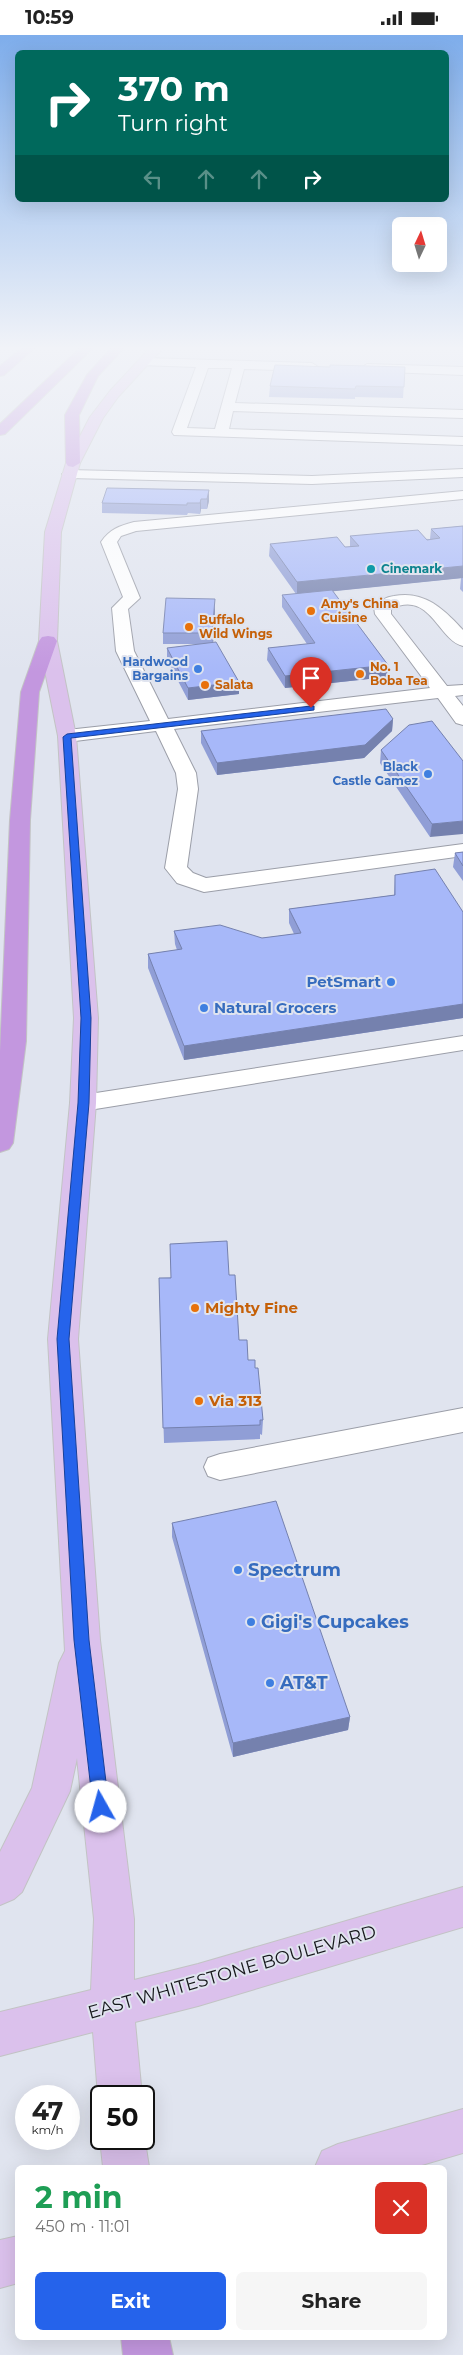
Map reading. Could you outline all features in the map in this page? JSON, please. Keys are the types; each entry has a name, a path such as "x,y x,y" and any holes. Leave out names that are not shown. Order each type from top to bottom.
{"highway":[{"path":"71,456 71,469"},
{"path":"0,1143 14,1041 20,820 30,693 48,641"},
{"path":"146,2340 148,2355"}],"main road":[{"path":"77,456 71,469 53,533 48,641 67,737 86,1018 83,1103 63,1339 82,1640 114,1919 112,2007 119,2085"},
{"path":"0,1885 8,1878 51,1791 82,1640"},
{"name":"EAST WHITESTONE BOULEVARD","path":"0,2033 198,1985 463,1907"},
{"path":"345,2165 463,2131"},
{"path":"124,2150 126,2165"},
{"path":"0,2264 15,2260"}],"street":[{"path":"71,469 280,468 463,463"},
{"path":"71,469 232,478 312,480 463,473"},
{"path":"232,478 239,504"},
{"path":"463,495 239,504 134,527 116,533 109,543 132,598 120,608 125,651 186,773 188,789 176,868 186,878 204,885 463,850"},
{"path":"463,641 433,607 421,601 403,600 388,603 382,607 383,614 463,719"},
{"path":"67,737 463,690"},
{"path":"83,1103 463,1043"},
{"path":"220,1467 463,1420"}],"building":[{"path":"107,488 209,490 207,499 201,499 200,503 187,503 187,505 102,503"},
{"name":"Cinemark","path":"463,526 463,566 297,582 270,544 337,537 345,547 359,546 350,536 418,530 427,540 440,538 431,529"},
{"path":"332,590 388,665 285,676 268,648 315,643 282,595"},
{"name":"Buffalo Wild Wings","path":"166,598 215,599 212,633 163,633"},
{"path":"216,642 239,682 188,688 167,648"},
{"path":"386,709 393,719 365,745 217,763 201,731"},
{"path":"432,721 463,761 463,821 432,824 381,750 409,725"},
{"path":"463,852 463,866 455,853"},
{"path":"435,869 463,912 463,1004 184,1046 148,954 182,949 174,931 220,925 262,938 301,933 289,909 395,895 395,875"},
{"path":"227,1241 229,1275 235,1275 239,1340 247,1340 248,1360 255,1360 255,1368 258,1368 263,1420 260,1420 260,1425 163,1428 159,1278 171,1278 170,1244"},
{"path":"276,1501 350,1717 233,1743 172,1523"}],"place":[{"name":"Cinemark","path":"371,569"},
{"name":"Amy's China Cuisine","path":"311,611"},
{"name":"Buffalo Wild Wings","path":"189,627"},
{"name":"Hardwood Bargains","path":"198,669"},
{"name":"No. 1 Boba Tea","path":"360,674"},
{"name":"Salata","path":"205,685"},
{"name":"Black Castle Gamez","path":"428,774"},
{"name":"PetSmart","path":"391,982"},
{"name":"Natural Grocers","path":"204,1008"},
{"name":"Mighty Fine","path":"195,1308"},
{"name":"Via 313","path":"199,1401"},
{"name":"Spectrum","path":"238,1570"},
{"name":"Gigi's Cupcakes","path":"251,1622"},
{"name":"AT&T","path":"270,1683"}],"route":[{"path":"101,1807 82,1640 63,1339 83,1103 86,1018 67,737 311,708"}]}
